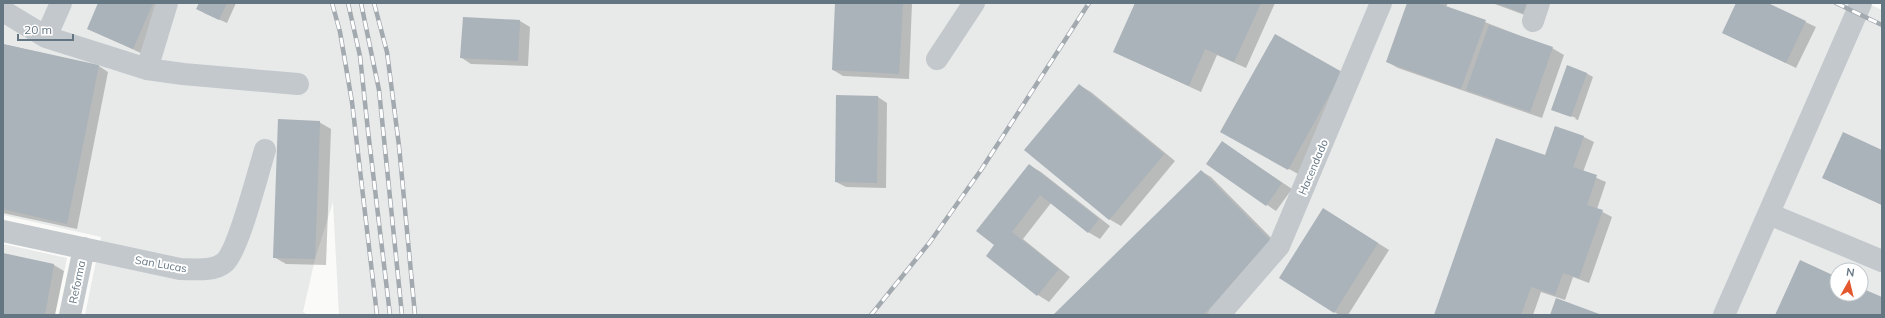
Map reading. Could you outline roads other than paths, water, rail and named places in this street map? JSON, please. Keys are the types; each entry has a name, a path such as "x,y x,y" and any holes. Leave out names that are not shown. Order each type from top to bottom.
{"street":[{"path":"46,37 61,3"},
{"path":"147,69 167,3"},
{"path":"937,59 974,3"},
{"name":"Hacendado","path":"1219,315 1279,246 1381,3"},
{"path":"1724,315 1860,3"},
{"path":"3,11 46,37 147,69 183,74 298,84"},
{"name":"San Lucas","path":"3,231 180,270 206,269 224,262 234,248 265,150"},
{"path":"1769,214 1882,261"},
{"name":"Reforma","path":"70,315 84,248"}],"railway":[{"path":"332,3 340,32 352,102 377,315"},
{"path":"348,3 360,56 390,315"},
{"path":"361,3 379,90 402,315"},
{"path":"374,3 387,52 399,146 415,315"},
{"path":"871,315 930,242 981,170 1089,3"},
{"path":"1836,3 1882,25"}]}
